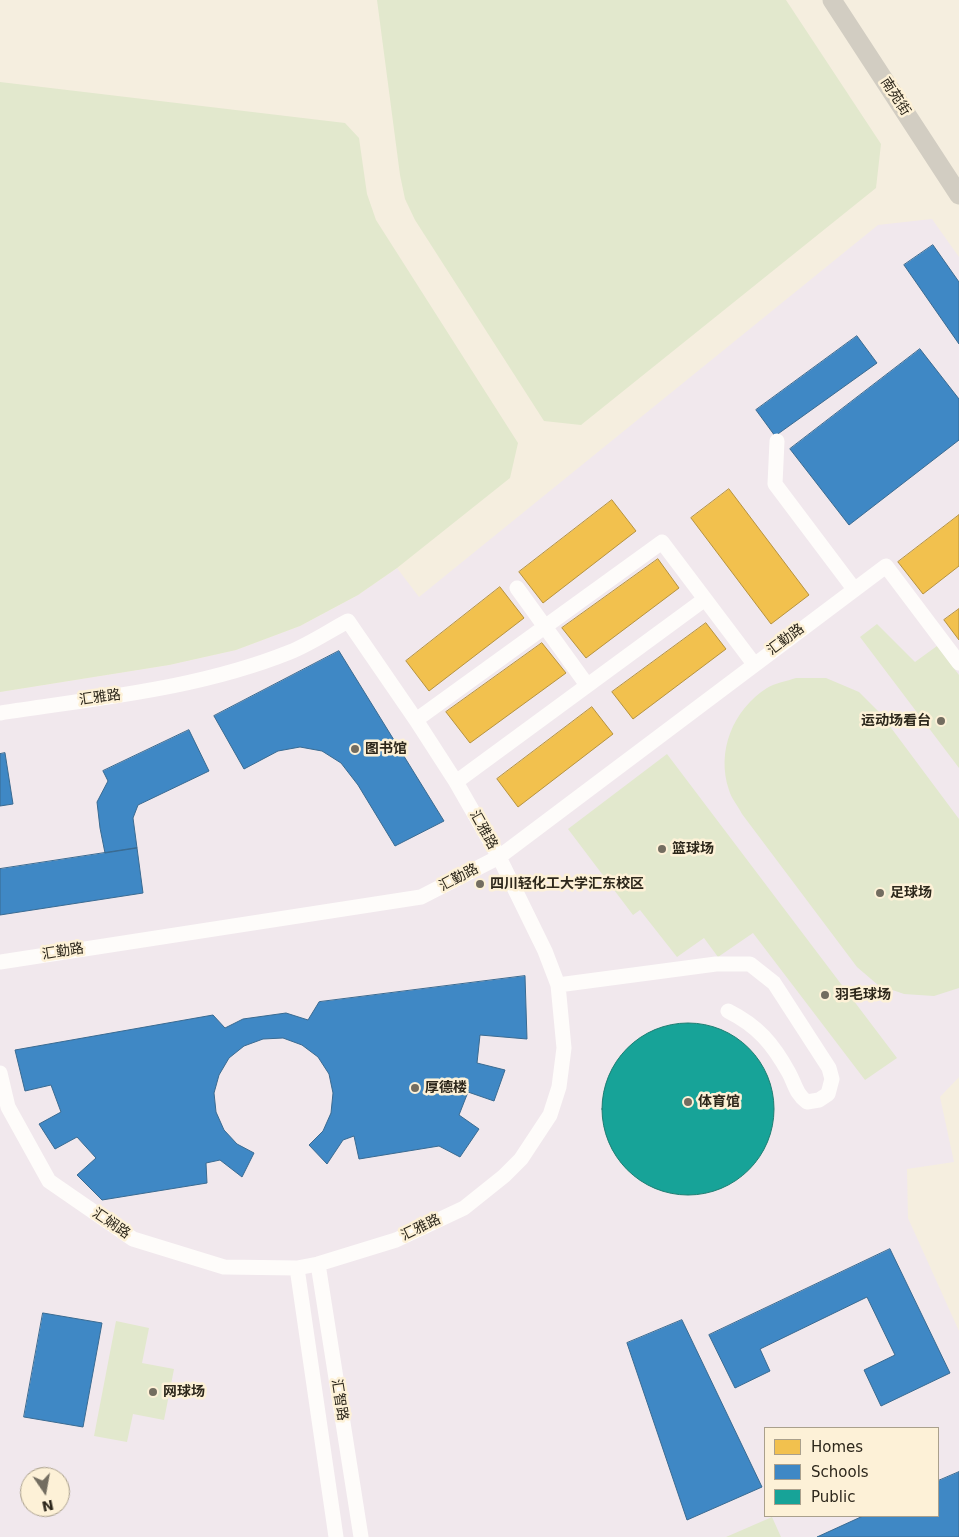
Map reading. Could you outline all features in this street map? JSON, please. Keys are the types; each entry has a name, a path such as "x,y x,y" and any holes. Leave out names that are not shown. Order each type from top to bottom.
{"main road":[{"name":"南苑街","path":"832,0 959,195"}],"street":[{"path":"777,441 775,484 854,589"},
{"path":"416,720 662,542 754,664"},
{"name":"汇勤路","path":"0,962 422,898 498,857 886,566 959,662"},
{"path":"517,588 587,685"},
{"path":"456,782 705,599"},
{"name":"汇雅路","path":"0,712 142,692 231,673 292,651 348,621 456,782 498,857 545,951 558,985 564,1048 559,1087 550,1115 521,1159 504,1176 464,1208 396,1240 318,1264 297,1268"},
{"path":"558,985 716,964 750,964 774,983 829,1068 832,1079 828,1094 819,1100 807,1102 799,1096 778,1054 758,1031 745,1020 728,1012"},
{"name":"汇娴路","path":"0,1073 8,1107 49,1181 133,1239 224,1267 297,1268"},
{"name":"汇智路","path":"318,1264 361,1537"},
{"name":"汇智路","path":"297,1268 336,1537"}],"shaded area":[{"name":"四川轻化工大学汇东校区","path":"932,219 959,257 959,1077 940,1097 954,1162 907,1169 908,1218 959,1331 959,1537 0,1537 0,692 169,665 236,650 300,626 358,595 397,568 419,597 878,225"}],"green space":[{"path":"377,0 786,0 881,144 876,188 581,425 544,421 415,220 405,199 400,175"},
{"path":"0,82 345,123 359,138 367,194 376,220 518,443 510,478 397,568 358,595 300,626 236,650 169,665 0,692"},
{"name":"运动场看台","path":"877,624 915,662 937,646 959,675 959,768 860,637"},
{"name":"足球场","path":"796,678 826,678 859,692 880,713 959,819 959,988 934,996 904,994 878,985 857,967 742,814 731,796 726,775 726,746 737,720 755,697 767,688"},
{"path":"667,754 897,1058 865,1080 753,933 718,957 704,938 677,957 640,910 633,915 568,829"},
{"path":"116,1321 149,1328 142,1363 174,1369 164,1420 133,1414 127,1442 94,1436"},
{"path":"772,1517 781,1537 726,1537"}],"building: Homes":[{"path":"729,489 809,595 771,624 691,518"},
{"path":"612,500 636,531 543,603 519,572"},
{"path":"959,515 959,566 923,594 898,562"},
{"path":"658,559 679,588 586,658 562,628"},
{"path":"500,587 524,618 429,691 406,661"},
{"path":"959,609 959,640 944,620"},
{"path":"706,623 726,649 633,719 612,692"},
{"path":"542,643 566,673 470,743 446,712"},
{"path":"592,707 613,734 518,807 497,779"}],"building: Schools":[{"path":"933,245 959,282 959,344 904,265"},
{"path":"857,336 877,363 775,436 756,410"},
{"path":"920,349 959,399 959,440 849,525 790,449"},
{"name":"图书馆","path":"339,651 444,821 395,846 358,785 341,763 322,751 300,747 278,751 244,769 214,716"},
{"path":"189,730 209,771 138,805 133,818 137,848 105,853 97,802 108,781 103,771"},
{"path":"5,753 13,804 0,806 0,754"},
{"path":"137,848 143,893 0,915 0,869"},
{"name":"厚德楼","path":"525,976 527,1039 480,1035 477,1063 505,1070 494,1101 468,1092 459,1115 479,1129 460,1157 439,1146 359,1159 354,1136 343,1140 327,1164 309,1145 323,1131 331,1113 333,1093 329,1074 318,1057 302,1045 283,1038 263,1039 244,1046 229,1058 219,1075 214,1093 216,1112 224,1130 237,1144 254,1153 242,1177 220,1160 206,1163 207,1183 102,1200 77,1175 96,1158 77,1137 55,1149 39,1124 61,1112 51,1085 25,1091 15,1050 213,1015 225,1028 243,1019 286,1013 308,1020 319,1002"},
{"path":"890,1249 950,1373 881,1406 864,1370 895,1355 867,1297 760,1349 770,1371 735,1388 709,1335"},
{"path":"43,1313 102,1323 83,1427 24,1417"},
{"path":"682,1320 762,1487 687,1520 627,1343"},
{"path":"959,1472 959,1537 817,1537 861,1517 939,1517 939,1481"}],"building: Public":[{"name":"体育馆","path":"688,1023 705,1025 721,1030 749,1048 767,1076 772,1092 774,1109 772,1126 767,1142 749,1170 721,1188 705,1193 688,1195 671,1193 655,1188 627,1170 609,1142 604,1126 602,1109 604,1092 609,1076 627,1048 655,1030 671,1025"}],"place":[{"name":"运动场看台","path":"941,721"},
{"name":"图书馆","path":"355,749"},
{"name":"篮球场","path":"662,849"},
{"name":"四川轻化工大学汇东校区","path":"480,884"},
{"name":"足球场","path":"880,893"},
{"name":"羽毛球场","path":"825,995"},
{"name":"厚德楼","path":"415,1088"},
{"name":"体育馆","path":"688,1102"},
{"name":"网球场","path":"153,1392"}]}
